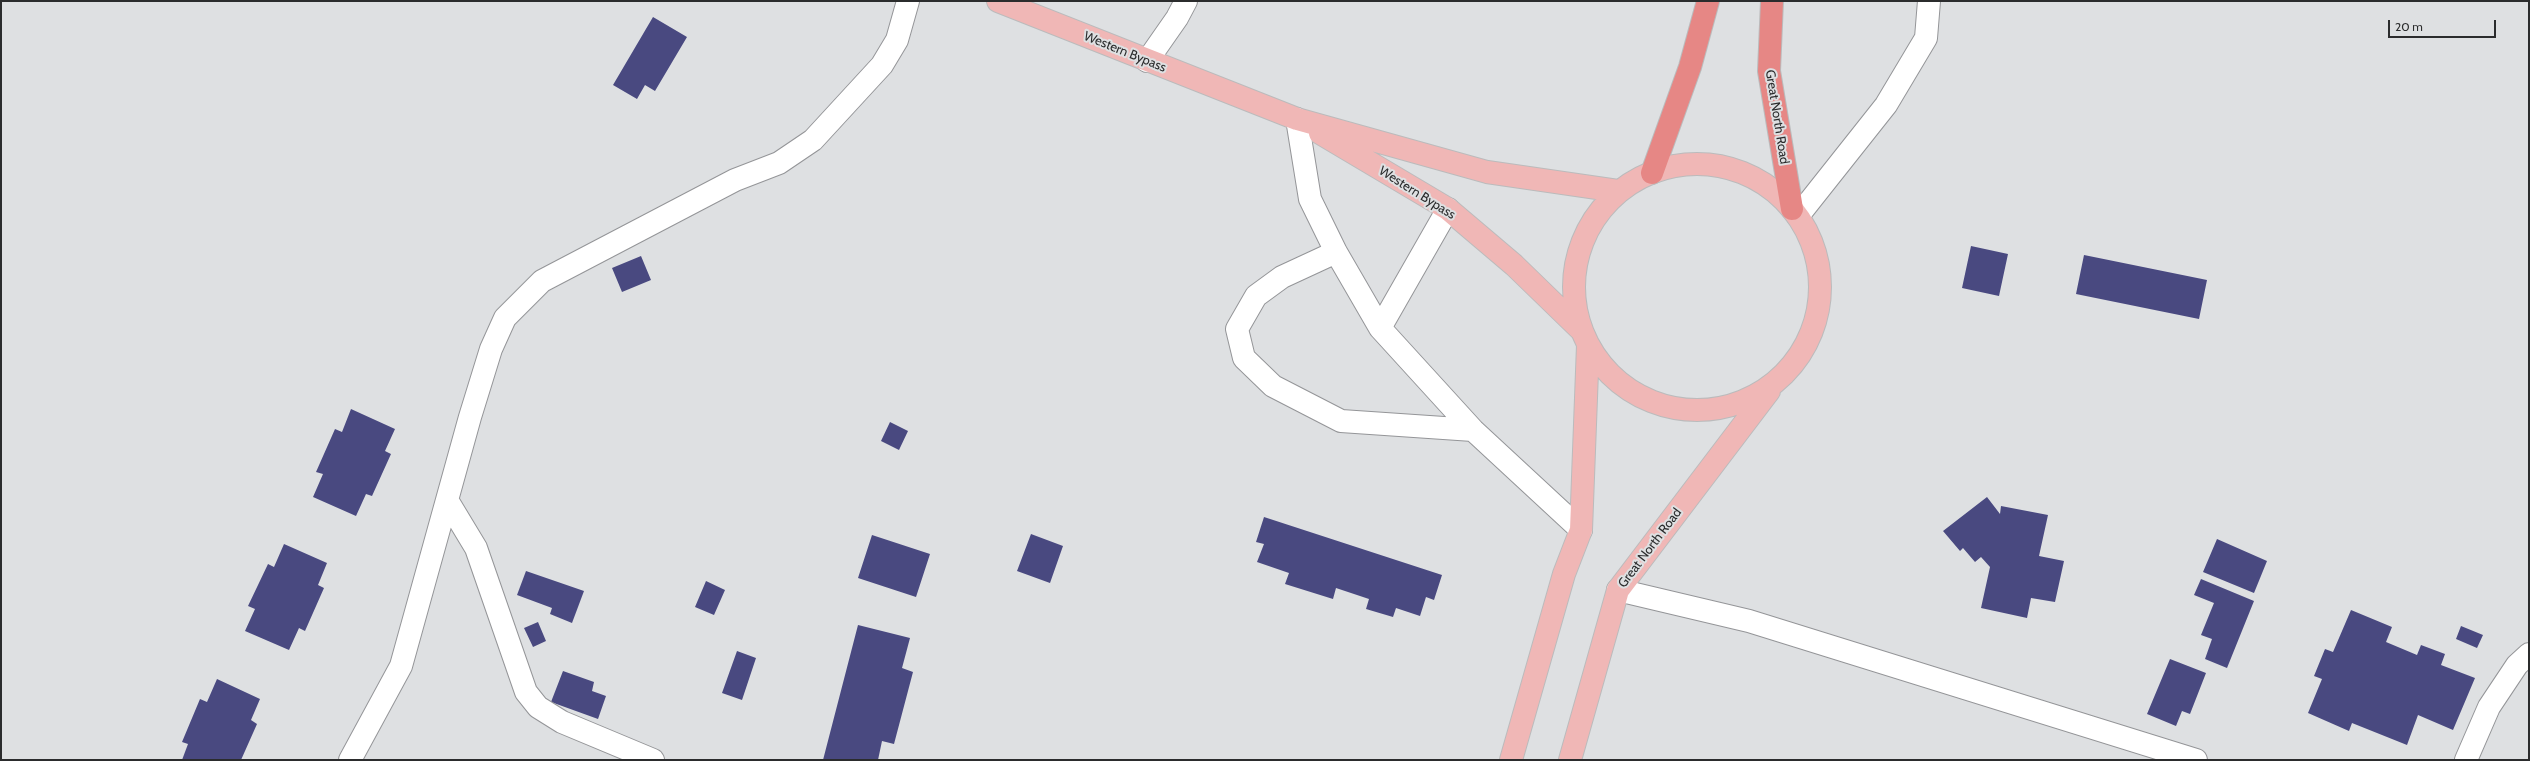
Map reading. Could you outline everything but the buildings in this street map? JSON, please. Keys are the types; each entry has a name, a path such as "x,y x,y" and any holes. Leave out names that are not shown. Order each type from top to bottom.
{"highway":[{"path":"1652,173 1690,67 1708,1"},
{"name":"Great North Road","path":"1772,1 1769,71 1795,213"}],"main road":[{"name":"Western Bypass","path":"998,1 1297,119 1487,172 1618,192"},
{"name":"Western Bypass","path":"1297,119 1448,209 1514,265 1584,337"},
{"path":"1689,164 1727,168 1763,184 1795,213 1814,246 1818,263 1820,279 1818,313 1807,345 1794,364 1775,384 1757,396 1716,410 1672,408 1632,392 1614,379 1600,363 1584,337 1575,308 1573,286 1577,258 1590,224 1603,206 1618,192 1652,173 1689,164"},
{"path":"1511,760 1564,574 1581,530 1584,337"},
{"name":"Great North Road","path":"1570,760 1618,590 1775,384"}],"street":[{"path":"350,760 401,666 491,349 505,318 542,281 735,180 779,163 813,140 882,65 898,40 908,1"},
{"path":"1147,61 1177,18 1186,1"},
{"path":"1795,213 1886,105 1926,38 1929,1"},
{"path":"1297,119 1310,199 1336,252 1380,328 1474,430 1581,530"},
{"path":"1380,328 1448,209"},
{"path":"1336,252 1282,277 1256,296 1237,329 1244,358 1273,386 1341,421 1474,430"},
{"path":"447,500 476,548 526,692 538,707 562,722 653,760"},
{"path":"1618,590 1749,621 2196,760"},
{"path":"2466,760 2489,707 2517,665 2529,654"}]}
